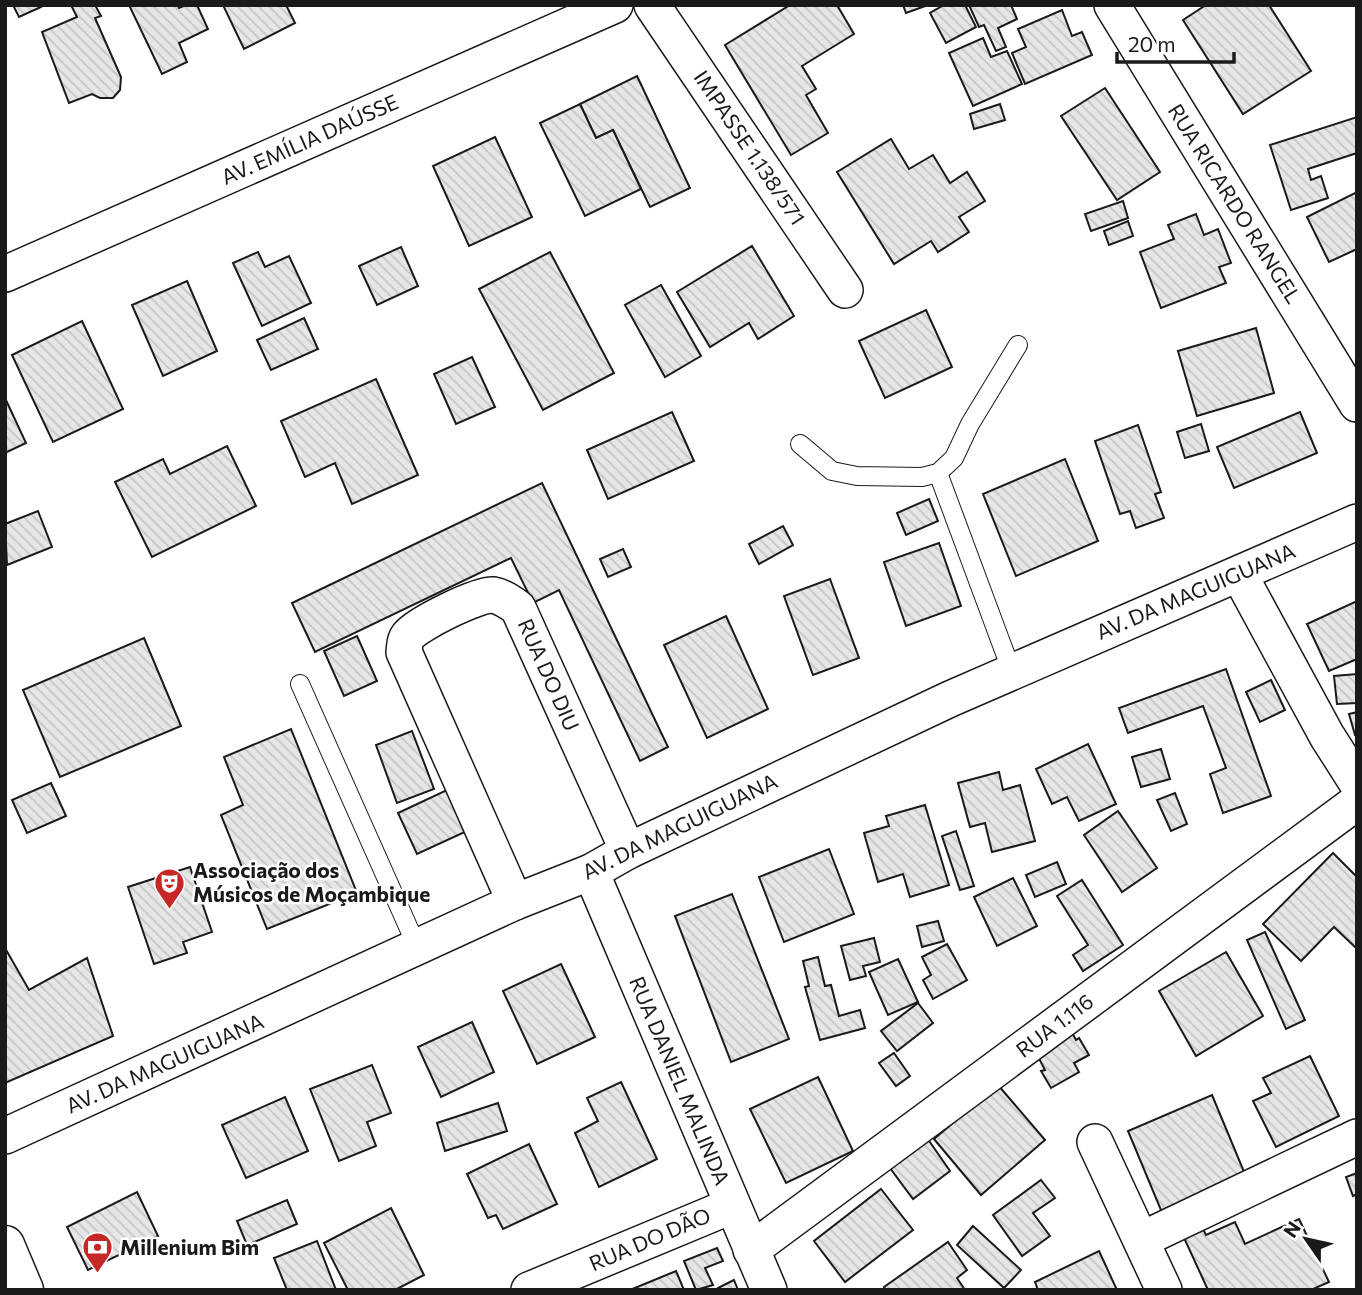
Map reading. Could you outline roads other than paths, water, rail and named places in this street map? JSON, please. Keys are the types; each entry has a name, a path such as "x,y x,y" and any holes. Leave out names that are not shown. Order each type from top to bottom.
{"main road":[{"path":"5,1245 24,1290"}],"street":[{"name":"AV. EMÍLIA DAÚSSE","path":"5,274 615,5"},
{"name":"IMPASSE 1.138/571","path":"652,5 845,290"},
{"name":"RUA RICARDO RANGEL","path":"1112,5 1357,404"},
{"name":"AV. DA MAGUIGUANA","path":"5,1136 418,949 515,902 591,872 628,851 1012,671 1357,522"},
{"path":"1239,574 1327,736 1357,783"},
{"name":"RUA DO DIU","path":"515,902 404,652 405,642 415,629 480,596 494,595 508,600 518,608 628,851"},
{"name":"RUA 1.116","path":"751,1250 1357,802"},
{"name":"RUA DANIEL MALINDA","path":"591,872 769,1290"},
{"path":"1141,1240 1357,1137"},
{"path":"1095,1142 1164,1290"},
{"name":"RUA DO DÃO","path":"529,1290 731,1206"}],"lane":[{"path":"800,444 832,471 857,476 922,477 938,473 954,458 970,424 1018,345"},
{"path":"938,473 1012,671"},
{"path":"300,684 418,949"}],"place":[{"name":"Associação dos Músicos de Moçambique","path":"170,910"},
{"name":"Millenium Bim","path":"97,1275"}]}
